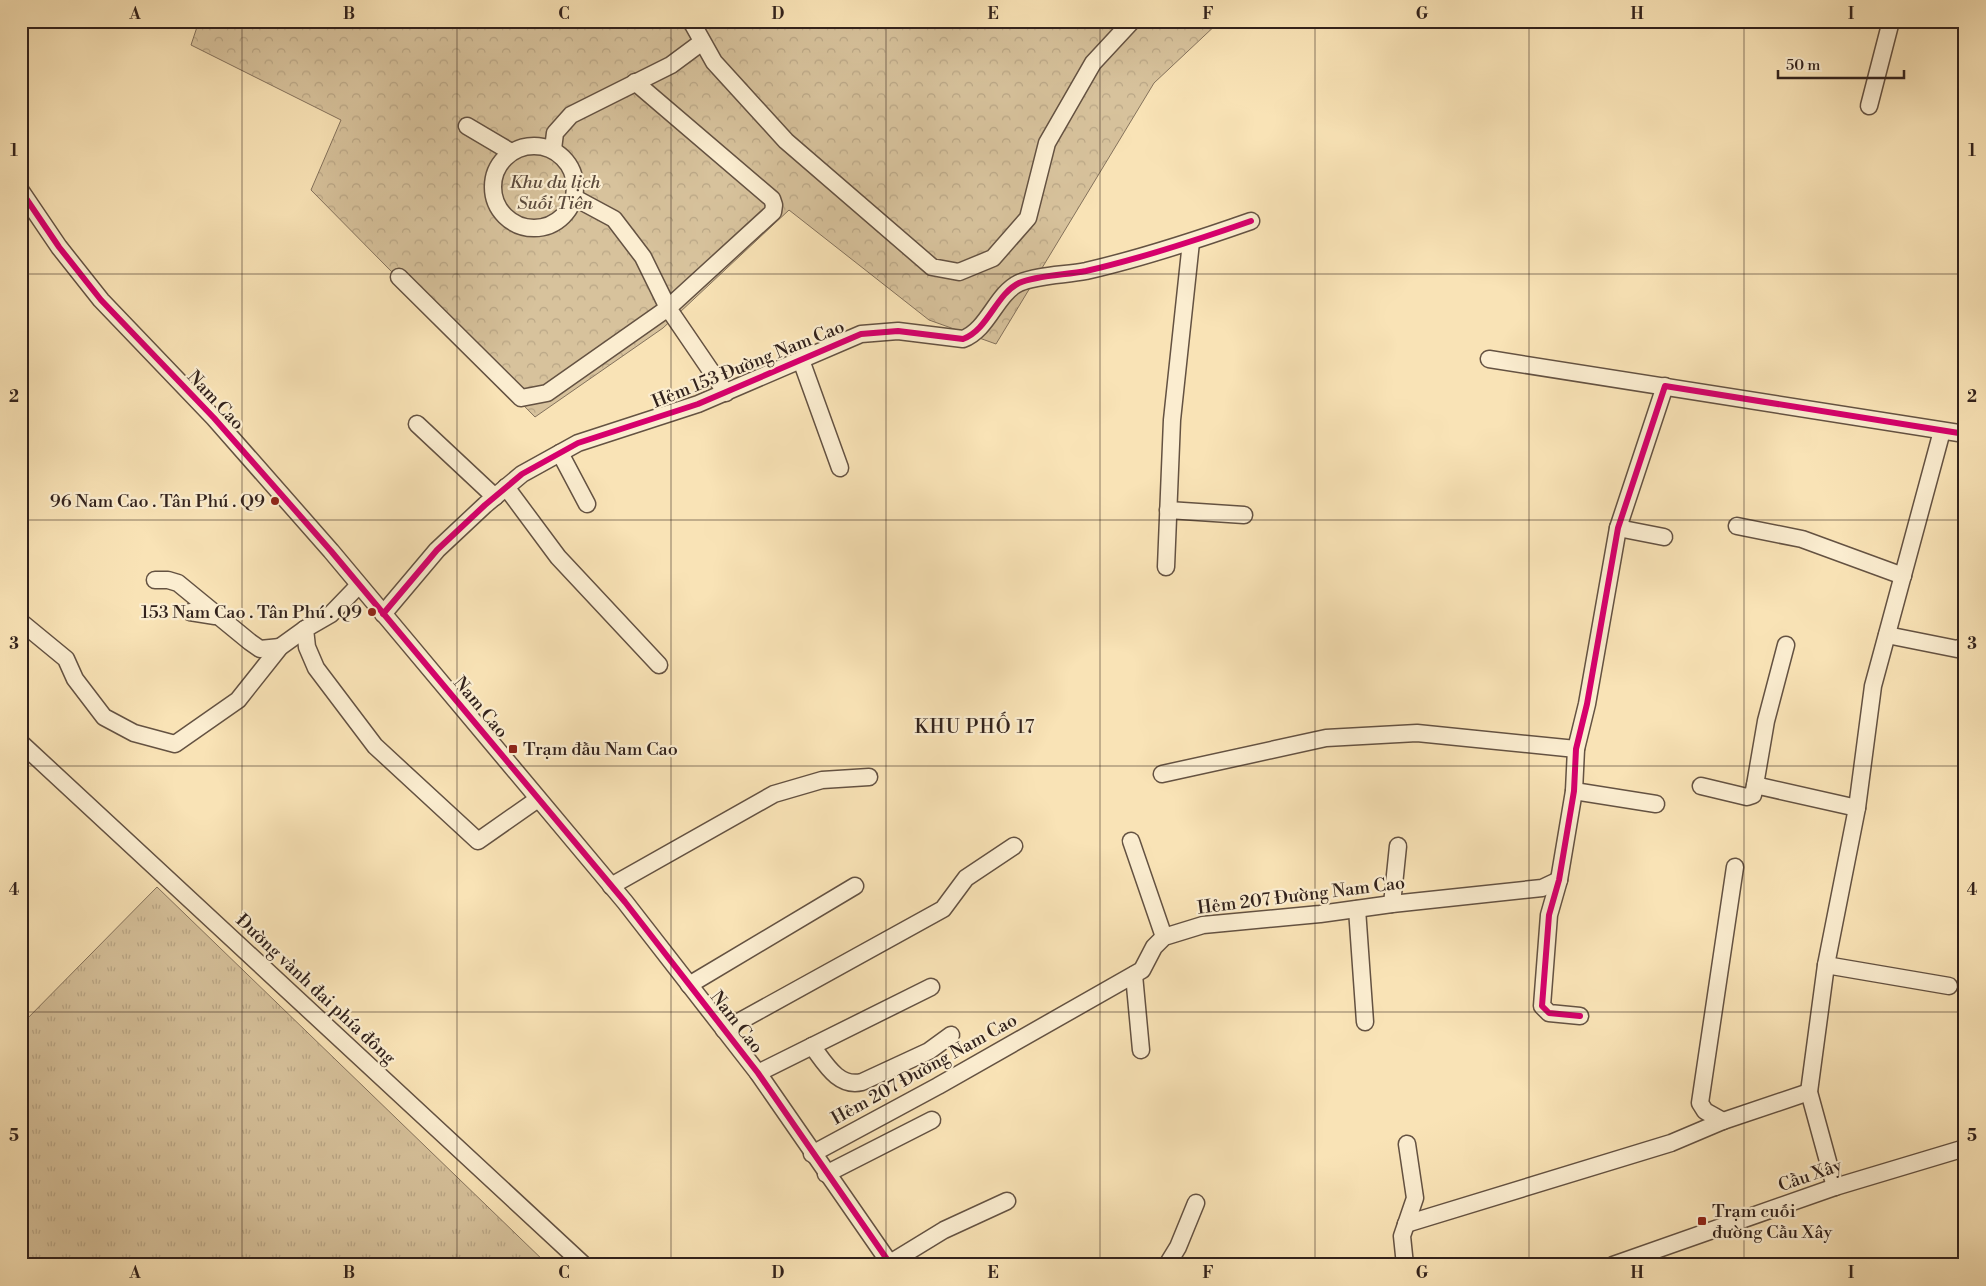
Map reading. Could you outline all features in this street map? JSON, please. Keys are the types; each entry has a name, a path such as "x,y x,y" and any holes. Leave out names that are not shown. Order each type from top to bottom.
{"street":[{"path":"691,21 714,62 786,141 932,267 959,272 993,258 1028,218 1047,143 1093,63 1132,21"},
{"path":"1869,106 1891,21"},
{"path":"553,149 555,133 571,115 671,65 702,42"},
{"path":"399,277 521,398 547,393 668,308 772,212 774,205 772,199 635,82"},
{"path":"467,126 511,152"},
{"path":"539,145 553,149 564,158 573,170 576,184 575,198 568,211 558,221 545,227 530,228 516,224 504,216 496,204 492,190 497,168 511,152 524,146 539,145"},
{"name":"Nam Cao","path":"21,191 59,247 100,300 214,418 359,585 611,886 758,1073 812,1154 890,1264"},
{"path":"575,198 614,219 643,257 668,308 726,393"},
{"name":"Hẻm 153 Đường Nam Cao","path":"383,614 437,550 500,492 522,474 578,443 698,404 862,334 898,331 962,339 972,335 1008,293 1020,282 1084,271 1160,253 1252,221"},
{"path":"1166,567 1172,420 1191,242"},
{"path":"1489,359 1965,434"},
{"path":"801,360 840,468"},
{"path":"1580,1016 1549,1013 1544,1008 1542,1002 1549,915 1559,880 1574,791 1576,749 1587,704 1618,528 1665,386"},
{"path":"417,424 500,492 659,665"},
{"path":"1835,1187 1808,1092 1826,965 1857,808 1873,686 1942,431"},
{"path":"560,453 587,504"},
{"path":"1168,510 1244,515"},
{"path":"1737,526 1802,539 1903,576"},
{"path":"1618,528 1664,537"},
{"path":"156,580 168,580 178,584 260,648 280,647"},
{"path":"21,622 66,659 75,679 104,717 134,733 175,744 238,700 280,647 305,629 331,614 359,585"},
{"path":"190,612 218,617"},
{"path":"305,629 307,647 316,668 374,746 478,841 538,799"},
{"path":"1887,635 1957,649 1965,646"},
{"path":"1700,786 1747,797 1753,795 1766,721 1786,645"},
{"path":"1162,774 1326,738 1417,734 1576,749"},
{"name":"Đường vành đai phía đông","path":"21,742 584,1265"},
{"path":"611,886 774,794 822,780 869,777"},
{"path":"1756,785 1857,808"},
{"path":"1574,791 1656,804"},
{"path":"1131,841 1164,937"},
{"path":"724,1030 943,909 966,878 1014,846"},
{"path":"1392,904 1398,846"},
{"path":"1723,1121 1705,1111 1700,1103 1735,867"},
{"name":"Hẻm 207 Đường Nam Cao","path":"812,1154 938,1086 1134,975 1142,970 1154,947 1164,937 1203,925 1542,888 1559,880"},
{"path":"689,985 855,886"},
{"path":"1357,909 1365,1022"},
{"path":"1826,965 1949,986"},
{"path":"1134,975 1141,1050"},
{"path":"758,1073 931,988"},
{"path":"812,1046 837,1078 852,1085 929,1051 952,1035"},
{"path":"1406,1224 1671,1143 1723,1121 1808,1092"},
{"path":"826,1174 932,1120"},
{"path":"1405,1265 1402,1236 1412,1212 1415,1198 1407,1144"},
{"name":"Cầu Xây","path":"1613,1265 1835,1187 1965,1148"},
{"path":"890,1264 944,1230 1007,1201"},
{"path":"1167,1265 1178,1247 1196,1203"}],"green space":[{"name":"Khu du lịch Suối Tiên","path":"199,21 1220,21 1154,83 996,344 929,320 789,210 663,328 535,417 311,190 341,120 191,45"},
{"path":"157,887 548,1265 21,1265 21,1025"}],"cycle path":[{"path":"21,191 59,247 101,300 214,418 331,551 625,902 758,1073 891,1265"},
{"path":"383,614 437,550 485,505 522,474 578,443 698,404 861,334 898,331 963,339 979,328 1011,288 1026,280 1086,271 1128,260 1190,242 1251,221"},
{"path":"1580,1016 1549,1013 1542,1006 1549,915 1559,880 1574,791 1576,749 1587,704 1618,528 1665,386 1965,434"}],"place":[{"name":"96 Nam Cao . Tân Phú . Q9","path":"275,501"},
{"name":"153 Nam Cao . Tân Phú . Q9","path":"372,612"},
{"name":"Trạm đầu Nam Cao","path":"513,749"},
{"name":"Trạm cuối đường Cầu Xây","path":"1702,1221"}],"district":[{"name":"KHU PHỐ 17","path":"975,726"}]}
